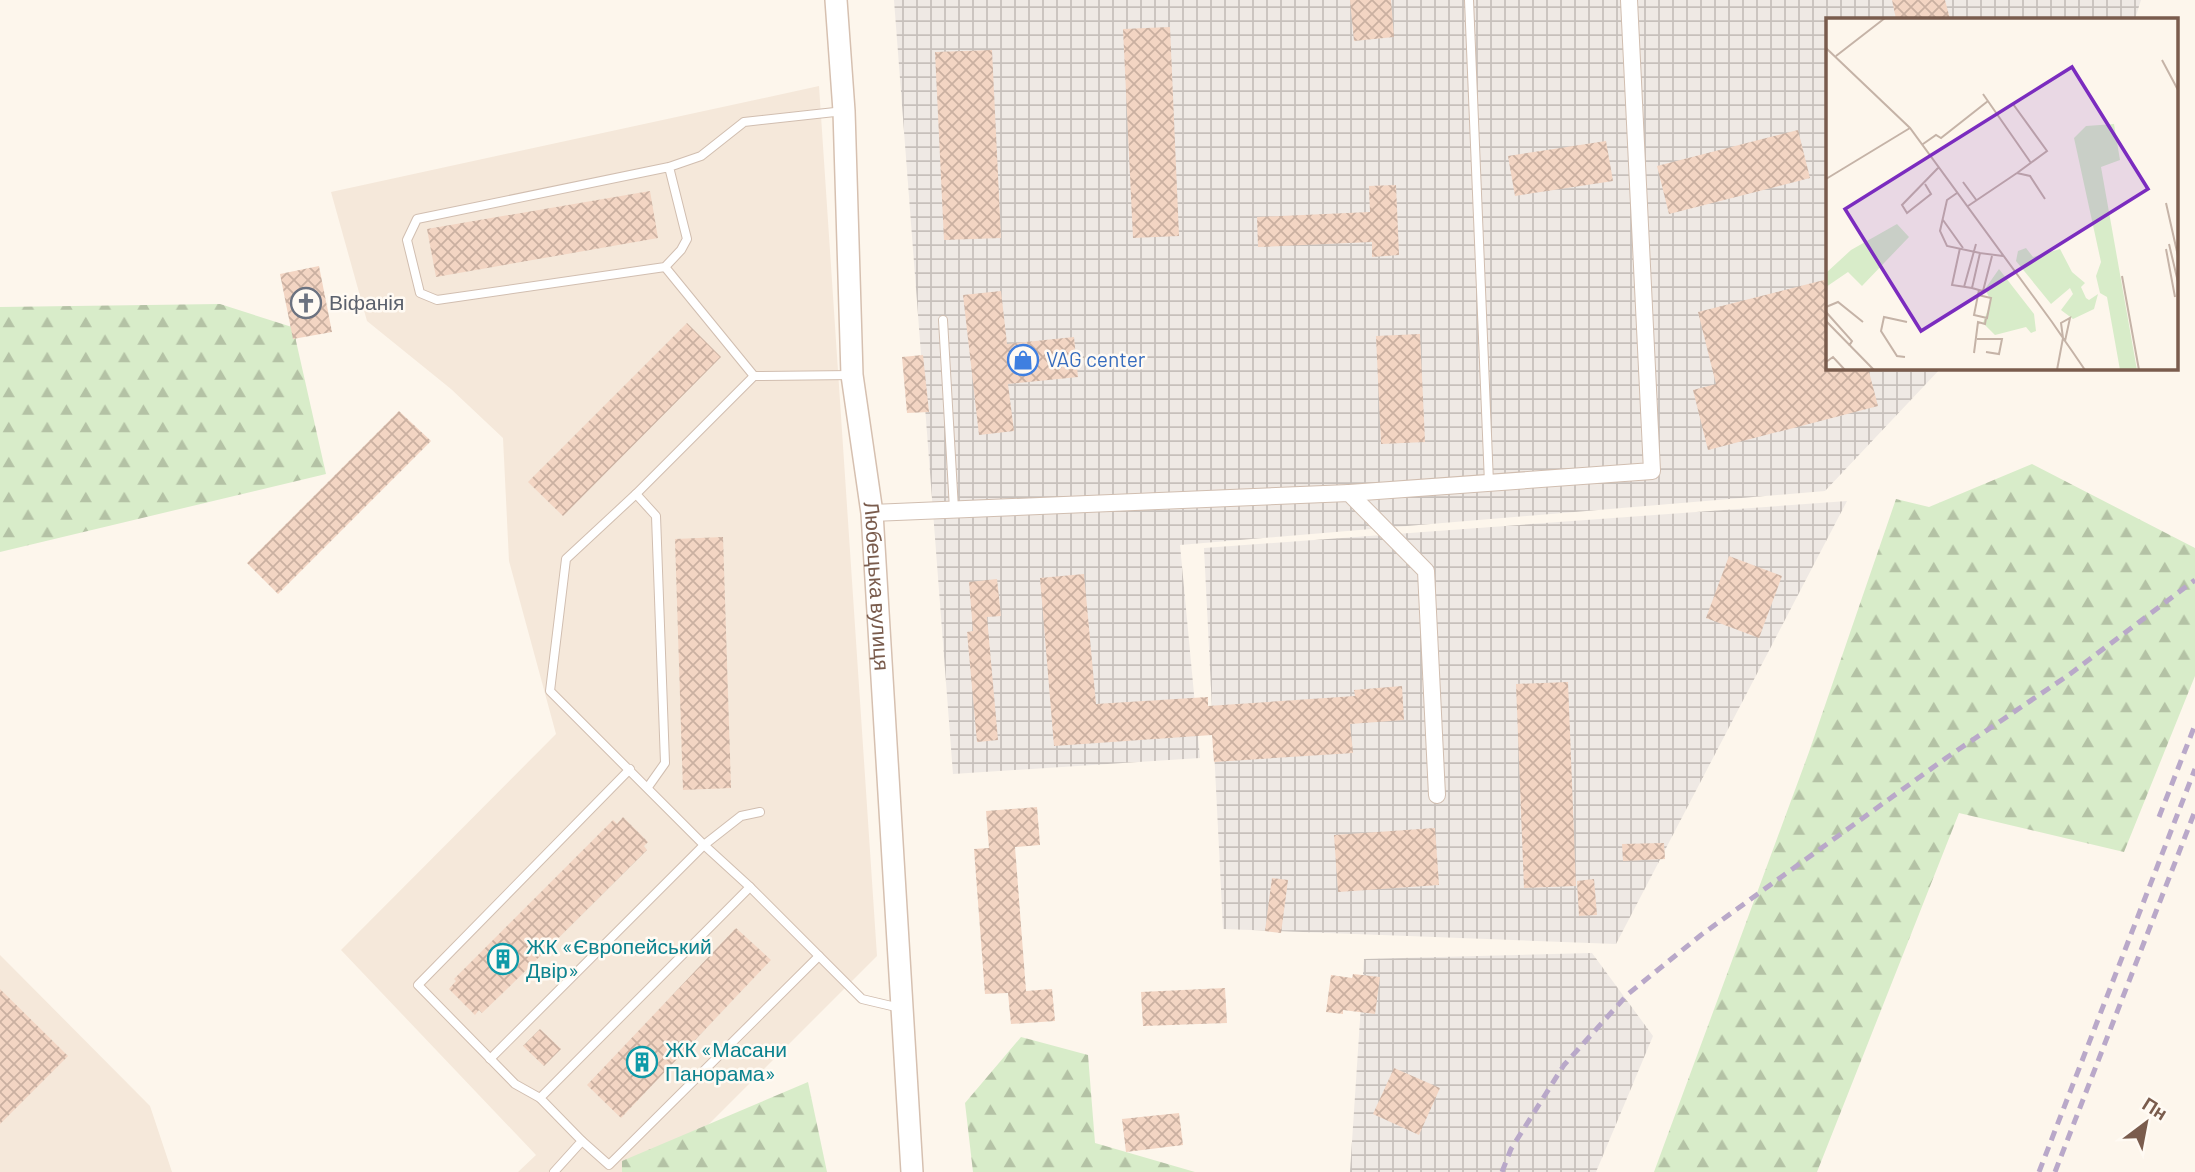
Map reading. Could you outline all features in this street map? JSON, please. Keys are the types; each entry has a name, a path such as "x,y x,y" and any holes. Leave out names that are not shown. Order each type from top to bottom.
{"main road":[{"name":"Любецька вулиця","path":"836,0 844,111 852,375 872,513 912,1172"}],"street":[{"path":"872,513 1349,493 1653,471 1629,0"},
{"path":"1349,493 1426,571 1437,795"}],"lane":[{"path":"1469,0 1489,483"},
{"path":"669,167 687,239 665,267 437,300 420,293 407,240 417,219 669,167 701,156 744,122 844,111"},
{"path":"665,267 754,376"},
{"path":"943,320 954,509"},
{"path":"852,375 754,376 636,494 566,559 550,691 862,999 900,1008"},
{"path":"636,494 656,516 665,763 648,787"},
{"path":"630,769 418,985 515,1084 540,1098 609,1165 819,956"},
{"path":"490,1059 704,845 741,816 760,812"},
{"path":"540,1098 750,887"},
{"path":"554,1172 582,1141"}],"shaded area":[{"path":"894,0 2141,0 2135,18 1826,18 1826,369 1940,369 1825,491 1180,545 1200,758 953,774"},
{"path":"819,86 877,956 661,1172 518,1172 536,1155 341,950 556,734 509,561 503,438 451,389 367,321 331,192"},
{"path":"1847,501 1616,944 1223,929 1204,548"},
{"path":"1592,953 1653,1036 1596,1172 1350,1172 1364,959"},
{"path":"0,955 150,1106 172,1172 0,1172"}],"green space":[{"path":"220,304 295,328 326,474 0,552 0,307"},
{"path":"2032,464 2195,548 2195,676 2124,852 1959,813 1817,1172 1654,1172 1809,752 1896,499 1929,507"},
{"path":"1021,1037 1088,1055 1095,1143 1195,1172 973,1172 965,1103"},
{"path":"808,1082 827,1172 622,1172 622,1161"}],"building":[{"path":"1350,0 1391,0 1394,37 1354,41"},
{"path":"1892,0 1945,0 1950,18 1896,18"},
{"path":"1170,27 1179,236 1133,238 1123,29"},
{"path":"992,50 1001,238 944,240 935,52"},
{"path":"1798,130 1810,178 1669,214 1657,166"},
{"path":"1606,141 1613,181 1515,196 1508,156"},
{"path":"1396,185 1399,255 1372,257 1372,242 1258,247 1257,217 1370,212 1369,186"},
{"path":"650,191 658,238 436,277 427,229"},
{"name":"Віфанія","path":"319,266 332,332 293,339 280,274"},
{"path":"1826,280 1826,369 1868,369 1878,406 1708,450 1693,390 1716,384 1698,312"},
{"name":"VAG center","path":"1001,291 1007,344 1074,337 1078,377 1008,384 1014,431 979,435 963,295"},
{"path":"687,323 721,357 563,516 528,482"},
{"path":"1420,334 1425,442 1381,444 1376,336"},
{"path":"923,355 929,412 907,413 902,357"},
{"path":"399,411 431,441 278,594 247,563"},
{"path":"723,537 731,788 683,790 675,539"},
{"path":"1729,556 1782,576 1759,638 1706,618"},
{"path":"1084,574 1096,704 1208,697 1208,706 1355,696 1354,690 1402,686 1404,720 1350,724 1353,753 1214,762 1212,735 1054,746 1040,578"},
{"path":"997,579 1001,616 987,617 998,740 977,742 967,632 973,631 969,582"},
{"path":"1568,682 1576,886 1524,888 1516,684"},
{"path":"1037,807 1040,845 1015,847 1026,991 1052,989 1055,1021 1011,1024 1008,993 985,994 974,849 989,848 986,811"},
{"path":"623,817 648,842 644,846 647,850 482,1013 479,1010 475,1015 449,989 456,981 454,979 613,820 617,824"},
{"path":"1435,828 1439,885 1338,892 1334,835"},
{"path":"1664,843 1665,859 1623,861 1622,844"},
{"path":"1272,878 1288,880 1281,933 1265,931"},
{"path":"1594,879 1597,915 1579,916 1577,881"},
{"path":"736,928 771,960 621,1118 587,1085"},
{"path":"1353,974 1380,977 1375,1014 1343,1010 1343,1014 1326,1012 1331,975 1352,978"},
{"path":"1225,988 1227,1023 1143,1026 1141,992"},
{"path":"0,989 68,1056 0,1124"},
{"path":"540,1029 561,1049 544,1066 523,1046"},
{"path":"1394,1068 1440,1088 1419,1135 1373,1114"},
{"path":"1179,1113 1183,1145 1126,1152 1122,1119"}],"railway":[{"path":"1502,1172 1511,1149 1564,1065 1628,994 1701,935 1946,758 2070,674 2195,580"},
{"path":"2159,817 2195,725"},
{"path":"2039,1172 2195,769"},
{"path":"2055,1172 2195,811"}],"place":[{"name":"Віфанія","path":"306,303"},
{"name":"VAG center","path":"1023,360"},
{"name":"ЖК «Європейський Двір»","path":"503,959"},
{"name":"ЖК «Масани Панорама»","path":"642,1062"}]}
